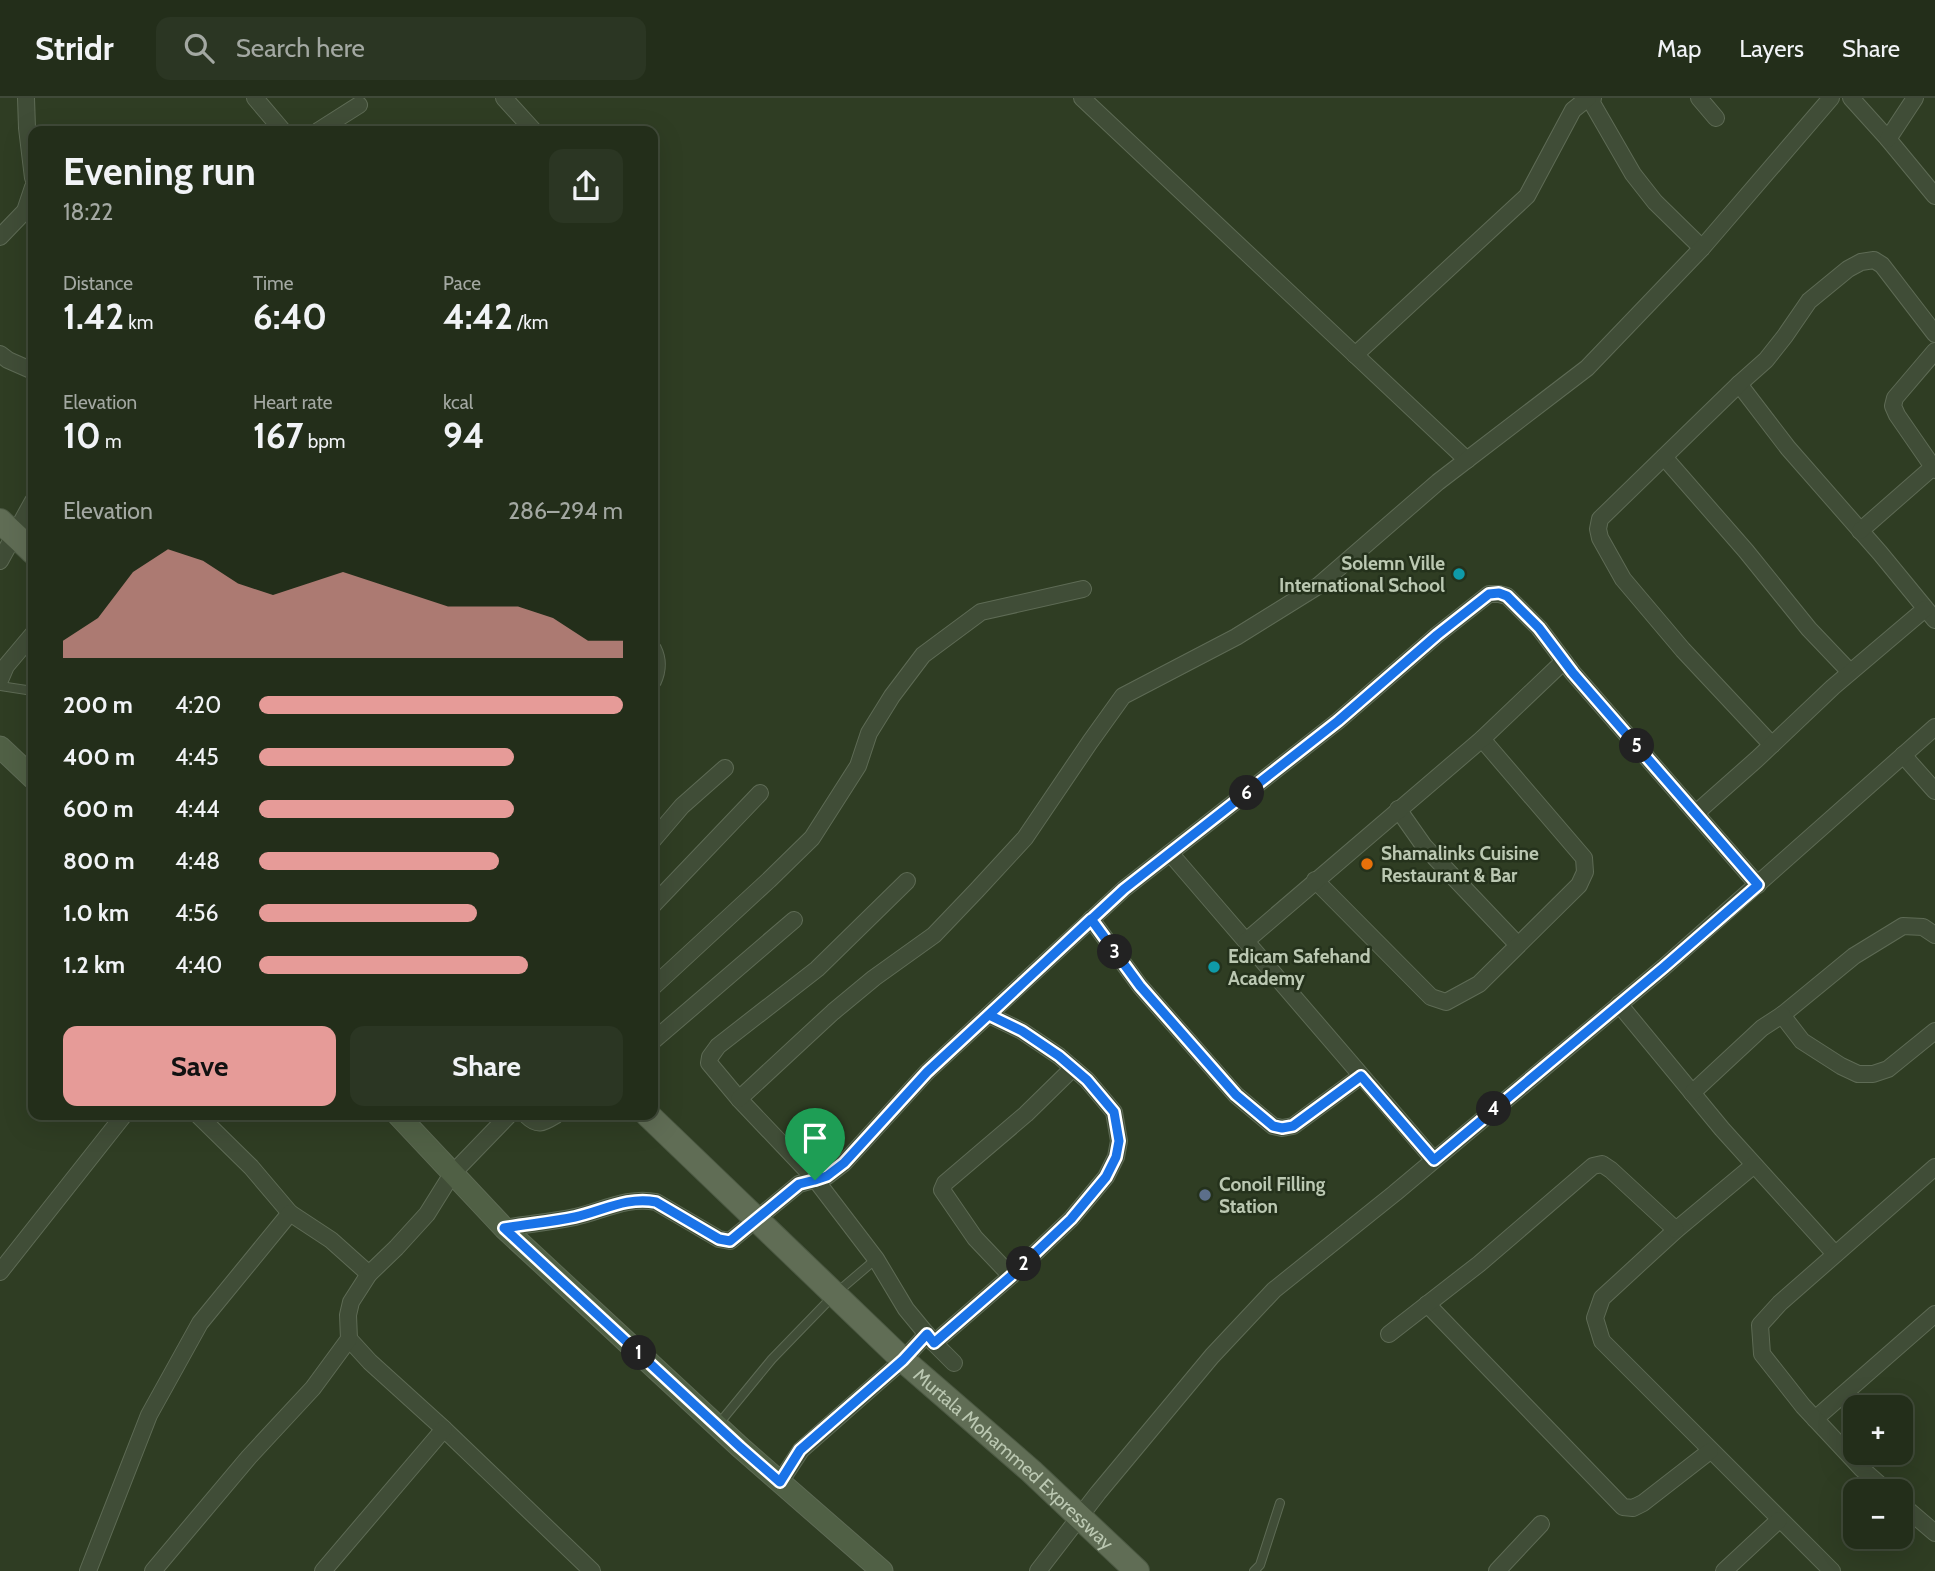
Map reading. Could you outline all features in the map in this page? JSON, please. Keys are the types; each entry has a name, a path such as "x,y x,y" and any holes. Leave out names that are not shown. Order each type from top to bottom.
{"main road":[{"path":"7,528 28,547"},
{"path":"0,747 28,773"},
{"path":"403,1120 504,1228 717,1426 882,1571"},
{"name":"Murtala Mohammed Expressway","path":"653,1120 903,1360 1031,1471 1137,1571"}],"street":[{"path":"26,98 28,136"},
{"path":"255,98 280,126"},
{"path":"504,98 529,126"},
{"path":"1082,98 1467,460"},
{"path":"1354,355 1527,196 1573,110 1591,98 1633,174 1655,202 1702,248"},
{"path":"1699,98 1716,118"},
{"path":"739,1099 833,1012 874,978 934,935 978,890 1026,838 1123,696 1236,637 1318,586 1438,482 1587,368 1702,248 1831,98"},
{"path":"1851,98 1935,196"},
{"path":"1888,139 1916,98"},
{"path":"326,126 359,105"},
{"path":"0,237 25,211 28,202"},
{"path":"1772,745 1683,650 1623,579 1600,538 1600,519 1766,360 1809,301 1861,262 1874,260 1882,265 1935,334"},
{"path":"1860,531 1934,469 1893,407 1895,398 1935,351"},
{"path":"0,354 28,369"},
{"path":"1696,813 1850,672 1930,615 1788,447 1739,384"},
{"path":"1664,457 1810,629 1850,672"},
{"path":"0,561 7,528 28,506"},
{"path":"658,982 812,838 858,766 869,733 892,696 923,655 981,612 1083,589"},
{"path":"504,1228 575,1217 632,1200 645,1199 656,1202 730,1241 799,1184 827,1176 844,1163 927,1072 1124,889 1338,721 1489,594 1507,596 1539,628 1573,673 1758,885"},
{"path":"2,667 28,639"},
{"path":"1245,941 1482,739 1564,661"},
{"path":"1038,1571 1079,1516 1212,1356 1274,1290 1619,1004 1758,885 1935,727"},
{"path":"1315,880 1431,998 1446,1002 1479,984 1579,885 1585,872 1584,858 1482,739"},
{"path":"1903,755 1935,791"},
{"path":"658,834 682,806 725,768"},
{"path":"658,900 760,793"},
{"path":"1398,809 1424,846 1518,945"},
{"path":"1170,853 1434,1160"},
{"path":"906,881 817,968 718,1046 709,1063 815,1180 876,1259 906,1309 954,1363"},
{"path":"1091,919 1140,986 1173,1024 1236,1095 1273,1126 1293,1126 1361,1076"},
{"path":"658,1037 794,920"},
{"path":"1692,1093 1762,1028 1782,1016 1854,956 1903,926 1923,927 1935,935"},
{"path":"1619,1004 1722,1129 1835,1254"},
{"path":"780,1482 800,1450 903,1360 1011,1276 1071,1219 1106,1177 1116,1157 1119,1141 1114,1112 1087,1080 1059,1056 1022,1031 989,1015"},
{"path":"1782,1016 1802,1041 1858,1074 1873,1074 1888,1069 1935,1031"},
{"path":"1011,1276 975,1238 942,1190 945,1182 1026,1115 1073,1069"},
{"path":"0,1272 120,1120"},
{"path":"203,1120 251,1167 290,1213 331,1240 369,1273"},
{"path":"504,1120 452,1174 427,1214 369,1273 351,1302 349,1339 370,1362 592,1571"},
{"path":"1389,1334 1479,1264 1593,1166 1602,1164 1611,1170 1675,1230"},
{"path":"1754,1165 1675,1230 1602,1298 1595,1318 1602,1341 1832,1571"},
{"path":"1873,1479 1815,1419 1762,1354 1760,1325 1780,1303 1935,1167"},
{"path":"88,1571 149,1415 200,1322 290,1213"},
{"path":"1427,1304 1623,1507 1633,1508 1643,1503 1710,1451"},
{"path":"1815,1419 1935,1314"},
{"path":"153,1571 249,1457 313,1388 349,1339"},
{"path":"323,1571 444,1429"},
{"path":"1913,1514 1935,1533"},
{"path":"1724,1571 1779,1520"},
{"path":"1497,1571 1541,1524"}],"lane":[{"path":"0,685 28,690"},
{"path":"717,1426 772,1359 835,1294 876,1259"},
{"path":"1254,1571 1260,1565 1280,1503"}],"place":[{"name":"Solemn Ville International School","path":"1459,574"},
{"name":"Shamalinks Cuisine Restaurant & Bar","path":"1367,864"},
{"name":"Edicam Safehand Academy","path":"1214,967"},
{"name":"Conoil Filling Station","path":"1205,1195"}],"route":[{"path":"815,1180 799,1184 730,1241 719,1239 656,1202 645,1199 632,1200 575,1217 504,1228 780,1482 800,1450 903,1360 927,1334 934,1343 1011,1276 1071,1219 1106,1177 1116,1157 1119,1141 1114,1112 1087,1080 1059,1056 1022,1031 989,1015 1091,919 1140,986 1236,1095 1273,1126 1293,1126 1361,1076 1434,1160 1758,885 1573,673 1539,628 1507,596 1489,594 1338,721 1124,889 1091,919 1077,932 927,1072 844,1163 827,1176 815,1180"}]}
